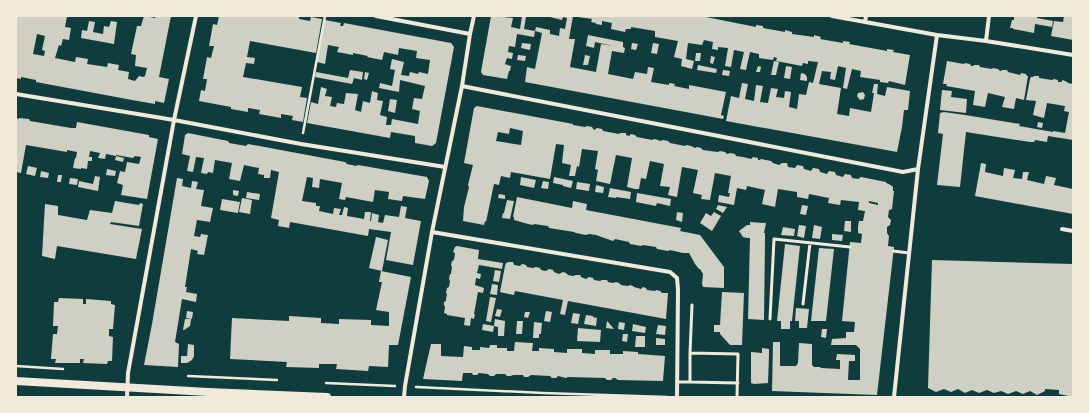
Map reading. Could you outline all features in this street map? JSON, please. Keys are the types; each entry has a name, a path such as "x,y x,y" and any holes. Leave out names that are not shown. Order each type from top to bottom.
{"main road":[{"path":"16,381 327,397"}],"street":[{"path":"127,397 128,374 174,120 196,16"},
{"path":"376,16 470,34"},
{"path":"404,397 404,386 432,232 462,86 474,16"},
{"path":"832,16 937,35 986,41 1073,56"},
{"path":"865,22 866,16"},
{"path":"986,41 989,16"},
{"path":"894,397 918,169 937,35"},
{"path":"462,86 903,172 918,169"},
{"path":"16,94 174,120 301,144 446,166"},
{"path":"1062,229 1073,231"},
{"path":"432,232 670,272 677,278 678,288 677,397"}],"lane":[{"path":"770,319 774,239 850,247"},
{"path":"803,304 810,243"},
{"path":"893,251 909,253"},
{"path":"690,382 692,305"},
{"path":"690,353 738,354 737,397"},
{"path":"677,382 738,383"}],"path":[{"path":"301,144 325,16"},
{"path":"16,366 64,369"},
{"path":"187,376 280,380"},
{"path":"319,382 543,393 677,397"}],"building":[{"path":"16,16 67,16 65,27 71,28 69,40 63,39 61,46 59,45 55,58 75,62 76,57 88,59 87,64 107,67 108,63 119,65 118,70 129,72 128,79 135,81 139,76 145,76 147,68 135,66 136,55 131,54 137,26 141,26 144,16 155,18 156,16 171,16 159,77 169,79 164,103 155,101 155,104 36,82 36,80 21,77 21,79 16,78","holes":["37,34 45,36 42,50 45,51 44,56 33,54"]},
{"path":"219,16 299,16 299,19 310,21 311,17 322,19 316,53 250,41 247,57 255,58 254,64 246,63 243,77 302,87 300,97 307,98 303,122 292,120 293,116 281,114 281,118 259,114 260,110 248,108 248,112 199,101 201,90 205,91 207,79 203,79 207,57 211,58 214,46 209,46 213,24 217,25"},
{"path":"491,16 513,18 511,27 520,29 522,16 526,17 524,29 535,31 534,37 517,34 515,47 509,46 508,52 513,53 512,59 507,58 505,64 511,66 507,79 483,75 481,72"},
{"path":"546,16 573,16 569,39 575,39 570,67 596,72 601,44 613,46 595,42 594,48 586,46 588,35 623,42 623,47 625,48 624,53 612,51 608,74 633,79 635,72 647,74 648,67 654,68 651,82 669,85 669,83 675,84 674,86 689,89 689,85 726,92 721,115 724,116 723,119 525,82 527,67 535,69 542,33 535,31 536,27 550,30 550,34 559,36 560,28 565,29 567,18 563,17 562,20"},
{"path":"578,16 701,16 756,27 756,25 763,26 763,28 785,32 785,30 792,32 792,34 814,37 814,35 821,37 820,39 843,43 843,41 850,42 849,44 887,51 887,49 894,50 893,52 910,55 905,85 889,81 888,83 880,82 880,80 860,77 861,71 852,69 847,89 843,88 846,68 838,66 835,80 830,79 831,72 822,71 819,84 841,88 837,114 849,116 850,108 871,112 874,84 878,84 877,94 885,96 887,87 910,91 908,110 904,110 897,152 726,121 731,96 739,98 742,83 748,84 745,99 754,101 756,85 763,86 760,102 768,103 771,88 778,89 776,97 784,98 785,91 791,92 789,107 797,109 799,94 806,95 809,82 813,83 818,62 808,61 808,64 803,63 802,66 776,61 777,58 774,57 773,60 759,58 759,54 750,52 746,70 740,69 744,52 734,50 731,67 725,66 728,48 718,47 718,50 712,49 713,42 704,40 702,45 688,43 686,59 694,61 692,69 681,66 682,59 674,57 678,41 655,37 655,31 631,27 631,29 626,29 625,32 611,29 612,23 602,21 602,25 596,24 591,22 592,19"},
{"path":"1014,16 1037,16 1037,18 1053,21 1052,27 1035,24 1034,33 1013,29 1010,28 1012,20 1014,20"},
{"path":"1064,16 1073,16 1073,40 1051,36 1054,21 1063,22"},
{"path":"325,20 341,23 340,26 343,26 344,23 451,43 454,47 436,143 432,146 415,143 415,136 391,132 390,138 307,123 311,102 318,104 321,87 327,89 325,96 332,97 330,106 336,107 337,103 344,104 346,93 358,94 355,110 361,112 363,101 370,103 372,91 378,93 377,100 383,101 380,115 387,117 386,125 391,125 392,119 418,124 420,111 412,109 414,98 422,99 425,86 400,80 399,92 379,88 380,83 392,86 395,70 390,69 392,59 404,62 401,75 409,76 410,72 428,74 430,60 416,58 417,51 399,48 398,55 384,52 382,60 353,53 353,55 337,52 339,47 328,45 325,64 317,62"},
{"path":"89,21 95,22 93,32 103,34 104,26 109,27 111,21 117,22 114,44 81,38 82,30 87,31"},
{"path":"522,43 531,44 530,50 521,48"},
{"path":"632,43 638,44 636,50 631,49"},
{"path":"653,43 659,44 657,54 651,53"},
{"path":"696,53 701,53 700,61 695,61"},
{"path":"518,55 526,56 525,61 517,60"},
{"path":"585,55 590,56 588,65 583,65"},
{"path":"711,56 715,57 713,64 710,63"},
{"path":"774,61 779,62 776,75 771,75"},
{"path":"947,61 970,64 971,66 979,65 980,67 998,69 1000,71 1007,70 1008,72 1020,75 1021,73 1026,74 1028,76 1024,100 1016,98 1014,109 1002,107 1005,97 988,93 985,107 973,105 975,91 946,86 947,84 943,84"},
{"path":"698,65 717,69 716,73 697,70"},
{"path":"758,66 761,67 760,72 756,72"},
{"path":"786,66 792,67 790,79 784,78"},
{"path":"350,70 363,72 362,80 354,78 352,84 315,77 316,72 348,78"},
{"path":"723,70 730,71 729,76 722,75"},
{"path":"365,72 369,73 367,80 364,79"},
{"path":"801,73 805,74 807,81 800,80"},
{"path":"1034,76 1058,80 1058,82 1063,80 1073,84 1073,140 1048,136 1047,142 1035,140 1034,142 1030,142 966,132 960,187 937,185 943,134 938,133 940,113 944,112 965,115 1020,124 1019,126 1065,133 1069,112 1064,111 1065,106 1047,103 1044,118 1033,115 1036,101 1026,100 1030,79"},
{"path":"942,90 952,91 951,97 967,99 966,113 940,110"},
{"path":"863,92 865,95 864,99 860,100 857,96 858,93"},
{"path":"390,99 397,100 395,113 388,111"},
{"path":"477,106 573,125 592,127 594,130 597,128 602,129 603,131 619,134 626,133 626,135 629,136 631,134 637,137 652,140 663,140 670,143 695,148 697,147 703,150 720,151 751,159 753,157 758,158 758,160 761,159 771,161 779,165 782,163 787,163 788,167 795,168 797,165 803,166 804,169 811,171 813,168 819,169 820,172 827,174 829,171 835,172 836,175 843,177 845,174 851,175 852,178 858,179 861,177 886,182 889,184 893,187 894,191 892,209 889,210 888,217 891,220 890,225 887,227 887,233 889,236 888,246 894,247 877,395 772,391 773,342 780,342 780,366 796,366 798,363 799,343 812,344 812,365 814,367 840,369 840,360 836,360 837,354 855,355 855,361 849,361 848,380 860,380 860,349 856,345 831,345 832,339 846,338 846,332 854,332 855,322 842,321 850,242 861,243 862,234 858,233 858,227 859,221 863,221 865,211 858,210 859,202 841,200 840,205 828,203 829,198 809,194 808,199 797,197 797,192 778,189 775,207 762,204 765,190 747,186 746,190 737,188 734,205 718,202 719,195 729,197 730,193 728,193 731,176 715,173 710,200 701,199 702,195 693,193 698,170 682,167 677,197 668,195 670,187 660,186 664,164 650,161 646,179 641,178 639,189 635,189 627,187 632,158 616,155 610,184 596,181 598,170 595,169 598,151 582,149 579,167 577,166 575,176 569,176 571,165 562,163 564,145 556,144 550,179 511,172 510,178 501,176 499,185 494,184 486,222 485,221 484,225 463,221 464,207 473,165 464,163 474,108","holes":["510,128 523,131 521,145 496,141 498,132 509,134","869,201 878,203 878,205 869,203"]},
{"path":"16,118 29,119 30,121 71,128 76,128 77,122 149,135 149,137 158,139 147,199 121,195 123,185 117,183 120,171 125,172 127,162 139,164 141,157 135,156 133,158 106,154 105,159 98,158 100,153 90,151 89,157 92,157 92,161 88,161 87,169 81,169 73,168 77,152 67,150 67,152 26,145 21,173 16,172"},
{"path":"1038,122 1043,123 1042,128 1037,127"},
{"path":"188,133 228,141 229,143 246,146 248,144 345,162 356,166 358,165 427,177 429,181 425,199 403,196 402,201 388,199 389,192 375,190 373,202 346,197 345,200 339,199 342,183 320,179 319,188 312,187 313,178 307,177 302,201 316,203 316,206 320,206 319,211 333,214 334,208 341,209 339,215 342,215 344,207 348,208 347,216 364,219 365,212 371,212 370,221 372,213 379,215 378,222 383,223 385,215 399,217 401,206 407,207 405,218 421,221 413,265 386,260 391,232 369,229 368,236 290,222 289,228 278,226 279,220 271,218 279,172 271,170 270,178 264,178 264,175 258,174 259,168 244,165 240,181 229,179 232,163 215,160 213,173 201,173 204,158 196,157 193,172 187,171 190,156 182,154 185,135"},
{"path":"116,156 124,158 123,162 115,160"},
{"path":"981,163 986,164 985,172 1003,176 1004,168 1015,170 1013,178 1022,179 1023,172 1029,172 1027,180 1044,184 1046,176 1056,178 1054,185 1073,189 1073,214 975,196"},
{"path":"28,166 37,168 35,176 26,174"},
{"path":"107,169 116,171 115,176 106,175"},
{"path":"41,171 49,173 48,178 40,177"},
{"path":"58,175 62,175 61,182 57,182"},
{"path":"95,176 100,177 98,191 78,187 79,181 93,184"},
{"path":"521,177 536,180 534,188 520,185"},
{"path":"554,177 573,181 571,188 553,183"},
{"path":"70,178 78,179 77,185 69,184"},
{"path":"177,178 183,179 182,186 191,188 192,181 198,182 196,189 204,190 201,206 213,208 210,222 197,220 194,236 200,237 201,234 208,235 204,255 197,254 198,251 191,249 185,287 187,287 186,292 197,294 196,302 182,299 175,342 179,344 178,367 144,365 152,324"},
{"path":"543,181 549,182 548,189 541,188"},
{"path":"577,182 590,184 589,191 576,189"},
{"path":"596,185 604,187 603,193 595,192"},
{"path":"610,188 631,192 630,199 608,197"},
{"path":"233,190 239,191 238,196 233,195"},
{"path":"247,192 260,194 259,200 246,198"},
{"path":"637,193 671,199 670,206 657,203 656,206 636,202"},
{"path":"499,194 505,195 505,199 498,198"},
{"path":"517,197 572,208 573,201 587,204 586,210 681,228 680,231 700,235 724,267 724,288 703,287 703,274 689,253 630,244 629,242 615,239 613,241 596,235 586,235 514,220 513,217"},
{"path":"242,198 252,200 250,214 239,212"},
{"path":"222,199 240,202 238,213 220,210"},
{"path":"507,200 514,201 510,219 502,218"},
{"path":"115,201 139,205 140,203 143,204 139,226 111,222 110,224 142,229 136,259 57,246 55,259 42,256 45,204 58,206 58,215 87,220 90,210 112,213"},
{"path":"718,205 727,207 723,213 716,209"},
{"path":"802,205 808,206 806,215 800,214"},
{"path":"677,212 683,213 682,222 676,220"},
{"path":"714,212 721,216 712,231 700,223 706,213 711,216"},
{"path":"845,221 851,221 851,232 844,231"},
{"path":"750,222 766,223 764,233 764,320 748,319 750,238 743,237 739,231 747,225 750,225"},
{"path":"799,225 806,226 804,238 797,236"},
{"path":"814,225 822,227 820,239 812,238"},
{"path":"783,227 795,229 794,236 781,235"},
{"path":"832,234 843,235 842,241 832,240"},
{"path":"376,237 388,240 382,271 369,268"},
{"path":"785,244 800,246 790,329 781,329 781,321 777,321"},
{"path":"457,246 479,250 478,259 503,263 502,269 479,265 477,273 481,274 480,279 476,278 475,285 484,288 483,293 478,292 474,319 471,318 470,326 464,325 465,318 447,315 444,313 444,302 446,301 447,288 449,287 451,265 452,261 454,260 455,253 453,252"},
{"path":"819,248 834,249 826,321 811,321"},
{"path":"932,260 1073,264 1073,397 1059,394 1059,390 1045,389 1045,391 1037,395 1030,391 1023,394 1016,391 1008,394 1001,391 994,393 987,390 979,393 972,390 965,393 958,389 951,392 944,389 936,392 928,388"},
{"path":"513,262 514,265 520,266 522,264 526,265 527,267 536,267 546,271 549,269 559,274 563,272 573,276 580,275 586,279 589,277 600,281 607,280 608,282 616,282 621,285 630,285 641,289 643,287 647,290 656,290 662,293 668,293 666,319 568,301 565,315 560,314 563,300 515,291 514,295 500,292 505,266 506,263"},
{"path":"495,270 501,271 499,282 493,281"},
{"path":"381,271 411,277 398,345 389,345 388,367 369,366 368,371 336,369 337,364 319,364 319,368 286,367 287,362 230,359 232,318 289,321 289,316 321,318 321,323 339,324 339,319 371,320 371,325 389,326 389,312 376,310 382,282 379,282"},
{"path":"492,284 498,285 497,295 490,294"},
{"path":"722,292 744,293 742,345 730,345 720,334 720,332 714,332 714,325 720,325"},
{"path":"490,297 496,298 491,322 486,321"},
{"path":"59,298 83,299 83,304 86,304 86,299 111,301 111,304 115,305 113,329 109,329 109,336 113,337 112,361 108,361 107,364 83,363 84,359 80,359 80,363 55,363 56,359 51,359 53,334 57,334 58,326 53,326 54,302 58,302"},
{"path":"796,308 809,309 807,328 799,328 799,321 795,321"},
{"path":"497,309 502,310 500,317 495,316"},
{"path":"187,311 193,312 192,319 186,318"},
{"path":"546,311 552,312 550,322 544,321"},
{"path":"525,312 530,312 528,318 524,317"},
{"path":"573,313 580,314 578,324 571,323"},
{"path":"586,315 597,318 596,326 584,324"},
{"path":"185,319 191,319 190,326 183,330"},
{"path":"495,319 505,321 504,336 498,336 498,327 494,326"},
{"path":"517,321 523,321 522,334 516,334"},
{"path":"607,321 608,322 614,329 606,328"},
{"path":"534,322 542,323 539,338 533,338"},
{"path":"619,322 625,323 624,330 618,329"},
{"path":"483,324 494,326 493,332 482,330"},
{"path":"633,324 646,327 645,333 632,331"},
{"path":"658,325 666,326 665,335 656,334"},
{"path":"578,328 601,330 600,342 577,341"},
{"path":"822,329 827,329 826,338 821,337"},
{"path":"623,334 628,334 627,342 622,341"},
{"path":"636,336 645,336 645,347 635,347"},
{"path":"656,338 665,339 665,345 656,345"},
{"path":"515,342 533,343 532,351 539,351 539,348 554,349 554,352 567,353 567,349 582,349 582,353 595,354 595,350 610,350 610,354 623,354 623,351 638,352 638,354 665,356 663,381 618,380 615,378 607,380 605,378 566,378 558,376 556,378 552,378 550,376 531,375 524,377 523,375 507,376 505,374 490,376 488,374 479,373 477,375 473,375 472,373 463,373 462,381 423,379 431,344 441,344 441,356 463,357 464,346 472,347 472,350 480,350 480,347 489,348 490,345 497,345 497,348 507,348 507,351 514,351"},
{"path":"188,344 194,345 194,356 192,360 187,363 181,363 181,356 187,356"},
{"path":"762,348 769,349 768,383 754,384 751,383 751,352 762,353"}]}
